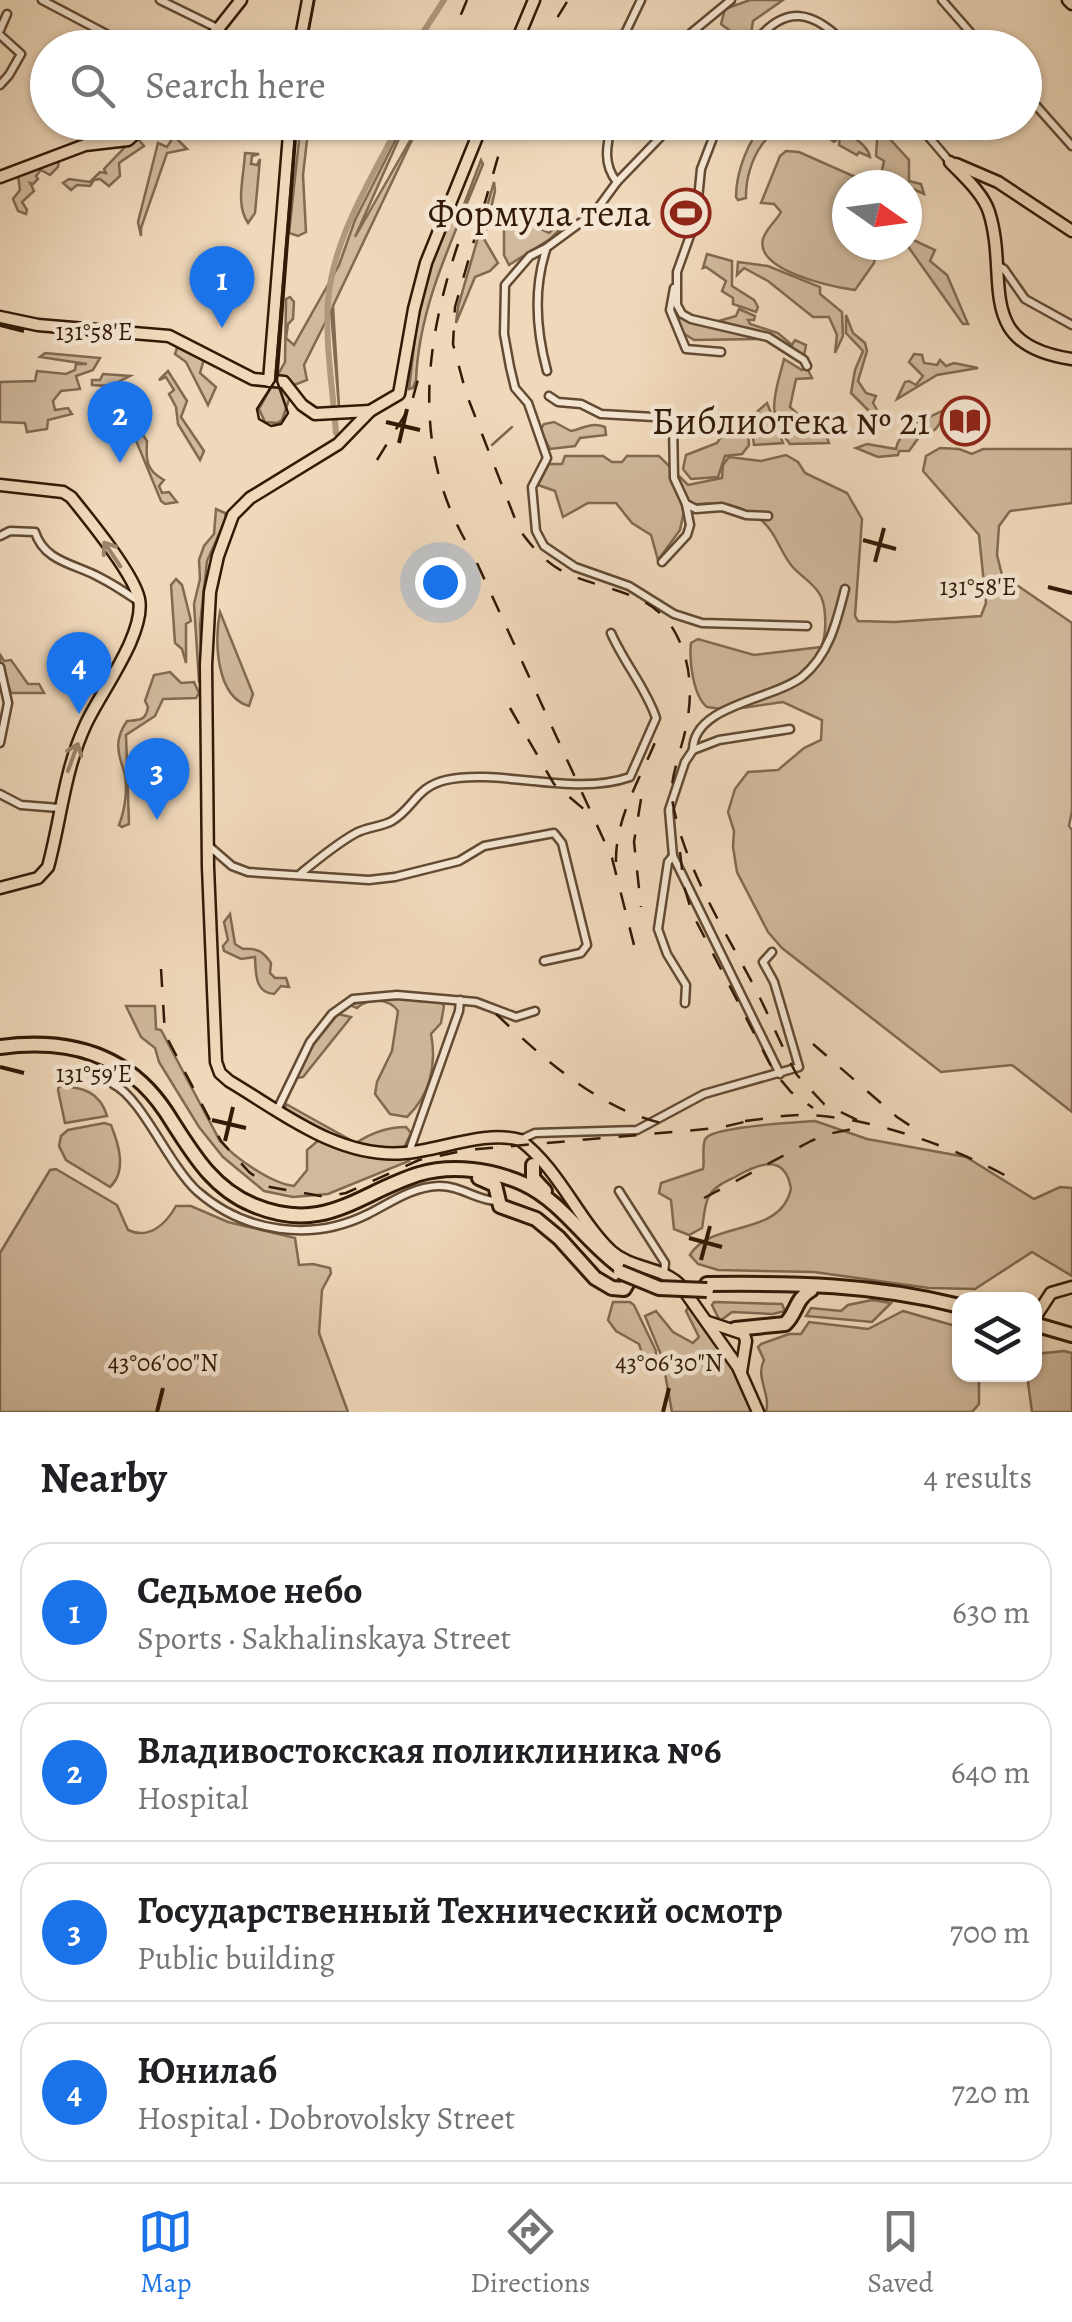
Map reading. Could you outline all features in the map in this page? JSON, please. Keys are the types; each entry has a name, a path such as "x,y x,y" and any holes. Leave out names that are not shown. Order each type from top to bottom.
{"highway":[{"path":"0,1051 64,1045 114,1061 152,1092 214,1179 238,1198 276,1212 293,1215 338,1210 431,1172 465,1170 503,1176 552,1201"},
{"path":"0,1051 62,1050 111,1065 142,1088 211,1184 235,1202 274,1216 323,1219 358,1209 421,1180 479,1178 517,1188 548,1206 585,1246 621,1270 659,1282 874,1294 952,1307"},
{"path":"503,1176 524,1173 536,1162"},
{"path":"536,1162 533,1178 621,1270"},
{"path":"479,1178 495,1185 500,1206 536,1219 551,1230 585,1269 606,1286 624,1289 637,1267"},
{"path":"497,1197 506,1188 517,1188"},
{"path":"707,1287 839,1284 922,1296 952,1305"},
{"path":"779,1290 790,1298 794,1310"},
{"path":"732,1330 784,1324 798,1298 812,1290"},
{"path":"1042,1323 1072,1338"},
{"path":"744,1346 760,1329"}],"main road":[{"path":"218,29 241,0"},
{"path":"302,30 308,0"},
{"path":"522,30 534,0"},
{"path":"0,177 85,145 128,140"},
{"path":"269,381 289,140"},
{"path":"0,317 169,336 251,379 284,382 309,412 329,416 370,411 396,398 402,389 426,263 476,140"},
{"path":"950,162 998,182 1072,231"},
{"path":"950,162 987,206 1002,311 1019,339 1037,351 1072,359"},
{"path":"370,411 348,437 250,498 233,516 218,556 209,606 208,846 216,1062 223,1076 346,1147 409,1153 500,1138 520,1140 575,1201 610,1250 637,1267 664,1274 681,1286 741,1372 758,1412"},
{"path":"344,414 353,423 348,437"},
{"path":"0,485 63,492 71,497 111,551 139,601 137,620 124,654 73,754 47,870 34,879 0,888"},
{"path":"1042,1310 1051,1294 1072,1286"},
{"path":"707,1321 744,1334 741,1372"},
{"path":"724,1348 722,1338 732,1330"},
{"path":"724,1348 736,1353 744,1346"}],"street":[{"path":"42,0 98,30"},
{"path":"160,0 218,29"},
{"path":"627,30 641,0"},
{"path":"695,30 730,0"},
{"path":"942,0 968,30"},
{"path":"0,85 21,56 0,32 7,14"},
{"path":"767,30 780,19 806,16 831,30"},
{"path":"1042,112 1072,146"},
{"path":"610,140 608,169 617,182"},
{"path":"658,140 617,182 596,212 530,256 508,280 503,293 504,334 515,388 526,399 547,458 532,487 536,530 552,553 586,572 629,586 686,620 702,624 807,626"},
{"path":"712,140 701,169 696,219 679,266 670,310 686,349 721,352"},
{"path":"931,140 950,162"},
{"path":"546,248 536,294 539,338 547,371"},
{"path":"994,264 1004,269 1024,298 1072,324"},
{"path":"675,288 677,305 686,317 768,337 808,366"},
{"path":"549,396 601,414 654,417 672,423 674,478 690,518 687,536 662,562"},
{"path":"686,504 696,509 722,507 746,515 768,516"},
{"path":"0,536 10,530 35,532 42,547 54,556 97,575 139,601"},
{"path":"780,1074 673,856 669,810 693,750 696,731 713,716 758,699 806,673 828,649 845,589"},
{"path":"299,874 358,832 392,820 418,792 446,780 544,784 630,777 656,718 611,633"},
{"path":"0,667 8,696 0,743"},
{"path":"693,750 720,740 790,728"},
{"path":"0,794 21,804 59,808"},
{"path":"208,846 237,869 370,880 459,861 484,846 554,832 562,844 587,946 581,953 544,961"},
{"path":"673,856 668,862 658,929 667,954 686,985 686,1003"},
{"path":"520,1140 535,1133 637,1130 704,1094 799,1066 773,978 762,960 772,952"},
{"path":"277,1110 310,1042 345,1004 378,994 460,1000 516,1017 535,1012"},
{"path":"409,1153 460,1000"},
{"path":"113,1084 128,1093 190,1184 228,1212 264,1226 288,1232 326,1230 354,1221 406,1194 438,1186 459,1188 485,1200 497,1197"},
{"path":"619,1191 665,1263 664,1274"}],"shaded area":[{"path":"750,0 783,0 753,21 752,30 729,30 721,24 725,9"},
{"path":"139,140 144,146 119,163 120,176 109,186 100,179 71,190 63,183 69,179 90,182 100,172 106,173 104,169 128,144"},
{"path":"171,140 178,140 187,149 167,153 141,236 138,222 158,143 167,147"},
{"path":"299,140 307,140 303,175 306,232 298,236 289,233"},
{"path":"398,140 355,237 412,140 333,306 339,407 331,311 304,365 307,380 294,385 282,420 265,422 259,409 285,362 286,299 290,297 294,302 286,338 294,345 339,265 355,220"},
{"path":"753,140 766,140 750,171 746,198 738,200 737,188 744,156"},
{"path":"840,140 857,140 870,157 859,152 857,155 839,145"},
{"path":"877,140 891,140 909,160 909,170 882,170 884,161 876,156"},
{"path":"786,151 799,152 840,170 832,170 832,260 875,260 855,290 798,275 771,260 764,250 764,235 781,212 774,204 761,203 780,156"},
{"path":"245,153 259,154 252,156 251,164 257,165 260,159 255,213 248,223 241,199"},
{"path":"59,160 50,175 41,170 38,179 30,183 34,191 22,202 26,214 18,211 13,199 20,190 18,175"},
{"path":"481,160 483,164 431,297 416,380 409,389 418,311 439,237 446,223 460,215"},
{"path":"494,182 484,239 498,263 475,277 456,323 458,307"},
{"path":"504,210 549,233 565,218 571,219 550,239 509,265 504,255"},
{"path":"922,244 935,250 930,261 947,275 968,324 963,324 918,260 922,260"},
{"path":"707,254 732,261 732,286 754,300 756,312 733,304 733,298 722,291 726,281 703,268"},
{"path":"738,262 768,266 820,287 820,294 842,312 843,336 835,353 837,335 829,317 813,317 768,281 744,268 737,275"},
{"path":"739,309 755,316 748,320 750,324 778,333 792,345 795,340 806,345 804,356 770,334 719,321 736,316"},
{"path":"846,315 853,333 865,343 867,351 858,381 866,393 876,396 873,403 877,410 872,414 851,393 863,351 846,333"},
{"path":"677,316 756,339 694,340 683,333"},
{"path":"178,345 204,359 200,373 216,387 208,405 186,362 175,354"},
{"path":"45,353 100,358 93,370 76,376 80,389 61,391 53,401 55,410 68,408 72,414 48,420 47,429 27,432 25,423 0,422 0,382 35,381 37,371 66,374 75,370 76,364 87,364 40,357"},
{"path":"914,354 922,355 924,363 937,365 940,360 946,366 954,363 978,368 937,375 897,399 905,382 916,385 923,376 909,362"},
{"path":"784,359 802,370 807,368 812,378 796,379 790,407 803,419 820,419 829,443 790,444 782,433 774,403"},
{"path":"168,371 187,401 181,417 204,451 200,460 178,424 169,394 174,390 166,377 159,380"},
{"path":"103,374 130,376 116,383 121,401 147,441 150,468 164,480 159,486 162,493 169,492 177,502 161,501 118,397 109,386 92,385 92,380 100,380"},
{"path":"767,403 783,443 754,445 750,418"},
{"path":"954,405 957,410 943,416 933,431 922,433 909,451 878,457 856,448 867,444 896,449 911,427"},
{"path":"554,422 571,431 605,427 606,435 580,438 575,446 550,449 540,430 544,424"},
{"path":"747,423 749,445 742,454 725,456 718,477 691,479 683,469 686,455 717,443 726,430"},
{"path":"940,448 972,454 983,449 1072,449 1072,503 1010,511 999,526 997,555 1002,575 1072,623 1072,1112 1012,1065 941,1072 782,948 768,932 737,872 734,831 728,812 735,789 748,772 778,770 804,748 821,740 822,720 783,702 729,710 707,707 695,686 691,668 691,643 698,639 754,655 821,647 825,620 822,598 791,565 766,525 733,506 685,506 680,530 658,560 651,535 632,523 616,503 588,503 563,517 555,491 538,485 549,464 562,464 565,456 603,456 612,462 622,462 627,456 659,456 688,485 722,478 723,465 729,457 761,461 786,455 798,462 805,473 847,493 862,519 855,616 858,621 981,616 986,603 979,535 923,471 926,456"},
{"path":"216,509 225,513 226,518 207,561 199,681 194,604 200,579 199,560 214,534"},
{"path":"176,579 182,585 191,621 186,624 186,663 182,649 175,643 171,585"},
{"path":"220,612 253,694 249,706 238,701 224,680 217,637"},
{"path":"1,656 4,661 11,660 28,684 39,684 44,693 11,693"},
{"path":"170,672 181,683 194,682 199,693 196,698 163,699 155,716 126,735 129,824 122,827 119,825 126,789 118,750 120,733 127,721 146,715 145,701 154,675"},
{"path":"230,914 235,944 262,953 271,963 270,973 275,978 286,978 289,987 281,986 274,994 267,993 257,980 255,957 241,959 224,951 228,940 224,922"},
{"path":"380,997 441,1002 444,1006 441,1023 431,1034 430,1079 407,1117 390,1114 375,1094 392,1051 398,1011 378,1001 357,1008 350,1005"},
{"path":"126,1006 155,1006 156,1029 161,1030 220,1141 265,1175 294,1186 307,1170 307,1150 320,1139 346,1150 409,1161 328,1194 293,1197 264,1191 223,1157 199,1127 159,1062 155,1048 141,1037"},
{"path":"338,1014 351,1017 303,1077 296,1078 312,1046"},
{"path":"59,1086 89,1092 100,1101 107,1116 65,1123"},
{"path":"286,1104 356,1143 393,1128 406,1127 411,1133 403,1150 363,1148 341,1141 285,1109"},
{"path":"815,1121 867,1139 966,1157 1034,1199 1060,1187 1072,1188 1072,1276 1032,1252 975,1289 929,1288 814,1272 718,1270 698,1264 690,1255 700,1244 774,1215 791,1189 788,1177 769,1164 724,1183 709,1196 702,1228 689,1235 674,1229 671,1200 659,1193 661,1183 703,1169 705,1141 713,1134"},
{"path":"111,1125 120,1158 110,1187 66,1160 59,1146 61,1136 68,1130"},
{"path":"56,1169 117,1205 128,1230 136,1233 156,1228 176,1206 191,1206 228,1222 295,1238 299,1265 330,1268 322,1290 319,1333 348,1412 0,1412 0,1253 50,1170"},
{"path":"872,1300 891,1303 872,1322 806,1316 811,1308 841,1311 848,1305"},
{"path":"613,1302 634,1305 656,1351 655,1367 645,1362 639,1344 616,1331 608,1320"},
{"path":"714,1302 782,1304 785,1311 732,1312 720,1321"},
{"path":"689,1306 739,1374 753,1412 672,1412 662,1357 645,1316 656,1311 673,1332 693,1343 699,1337 686,1311"},
{"path":"903,1311 952,1325 952,1382 979,1382 979,1404 972,1412 766,1412 761,1373 764,1360 758,1347 761,1344 801,1334 809,1322 868,1329"},
{"path":"1042,1353 1072,1353 1072,1412 1032,1412 1028,1382 1042,1382"}],"waterway":[{"path":"425,30 444,0"},
{"path":"336,433 328,334 331,277 355,209 391,140"},
{"path":"492,445 512,427"}],"tram line":[{"path":"308,30 314,0"},
{"path":"295,140 275,381 257,409 259,419 271,426 281,424 288,413 277,381 296,140"}],"railway":[{"path":"454,30 467,0"},
{"path":"550,30 568,0"},
{"path":"503,140 455,307 453,344 466,393 519,529 533,547 562,571 641,600 655,609 677,636 687,663 690,691 672,799 685,848 797,1075 824,1104 872,1127"},
{"path":"458,244 438,319 429,393 437,468 465,540"},
{"path":"377,460 411,405 420,372"},
{"path":"477,563 612,858 636,953"},
{"path":"510,708 554,784 586,811"},
{"path":"616,862 625,811 660,730"},
{"path":"641,799 634,842 641,907"},
{"path":"680,852 692,913 774,1072 791,1092 813,1108"},
{"path":"161,969 165,1034 221,1141 249,1172 270,1187 326,1197 346,1193 419,1160 467,1150 718,1128 757,1119"},
{"path":"496,1014 576,1082 621,1109 670,1125"},
{"path":"813,1044 921,1133"},
{"path":"745,1121 799,1115 857,1121 937,1145 1008,1177"},
{"path":"704,1198 811,1141 857,1128"}],"place":[{"name":"Формула тела","path":"686,213"},
{"name":"Седьмое небо","path":"222,328"},
{"name":"Библиотека № 21","path":"965,421"},
{"name":"Владивостокская поликлиника №6","path":"120,463"},
{"name":"Юнилаб","path":"79,714"},
{"name":"Государственный Технический осмотр","path":"157,820"}]}
